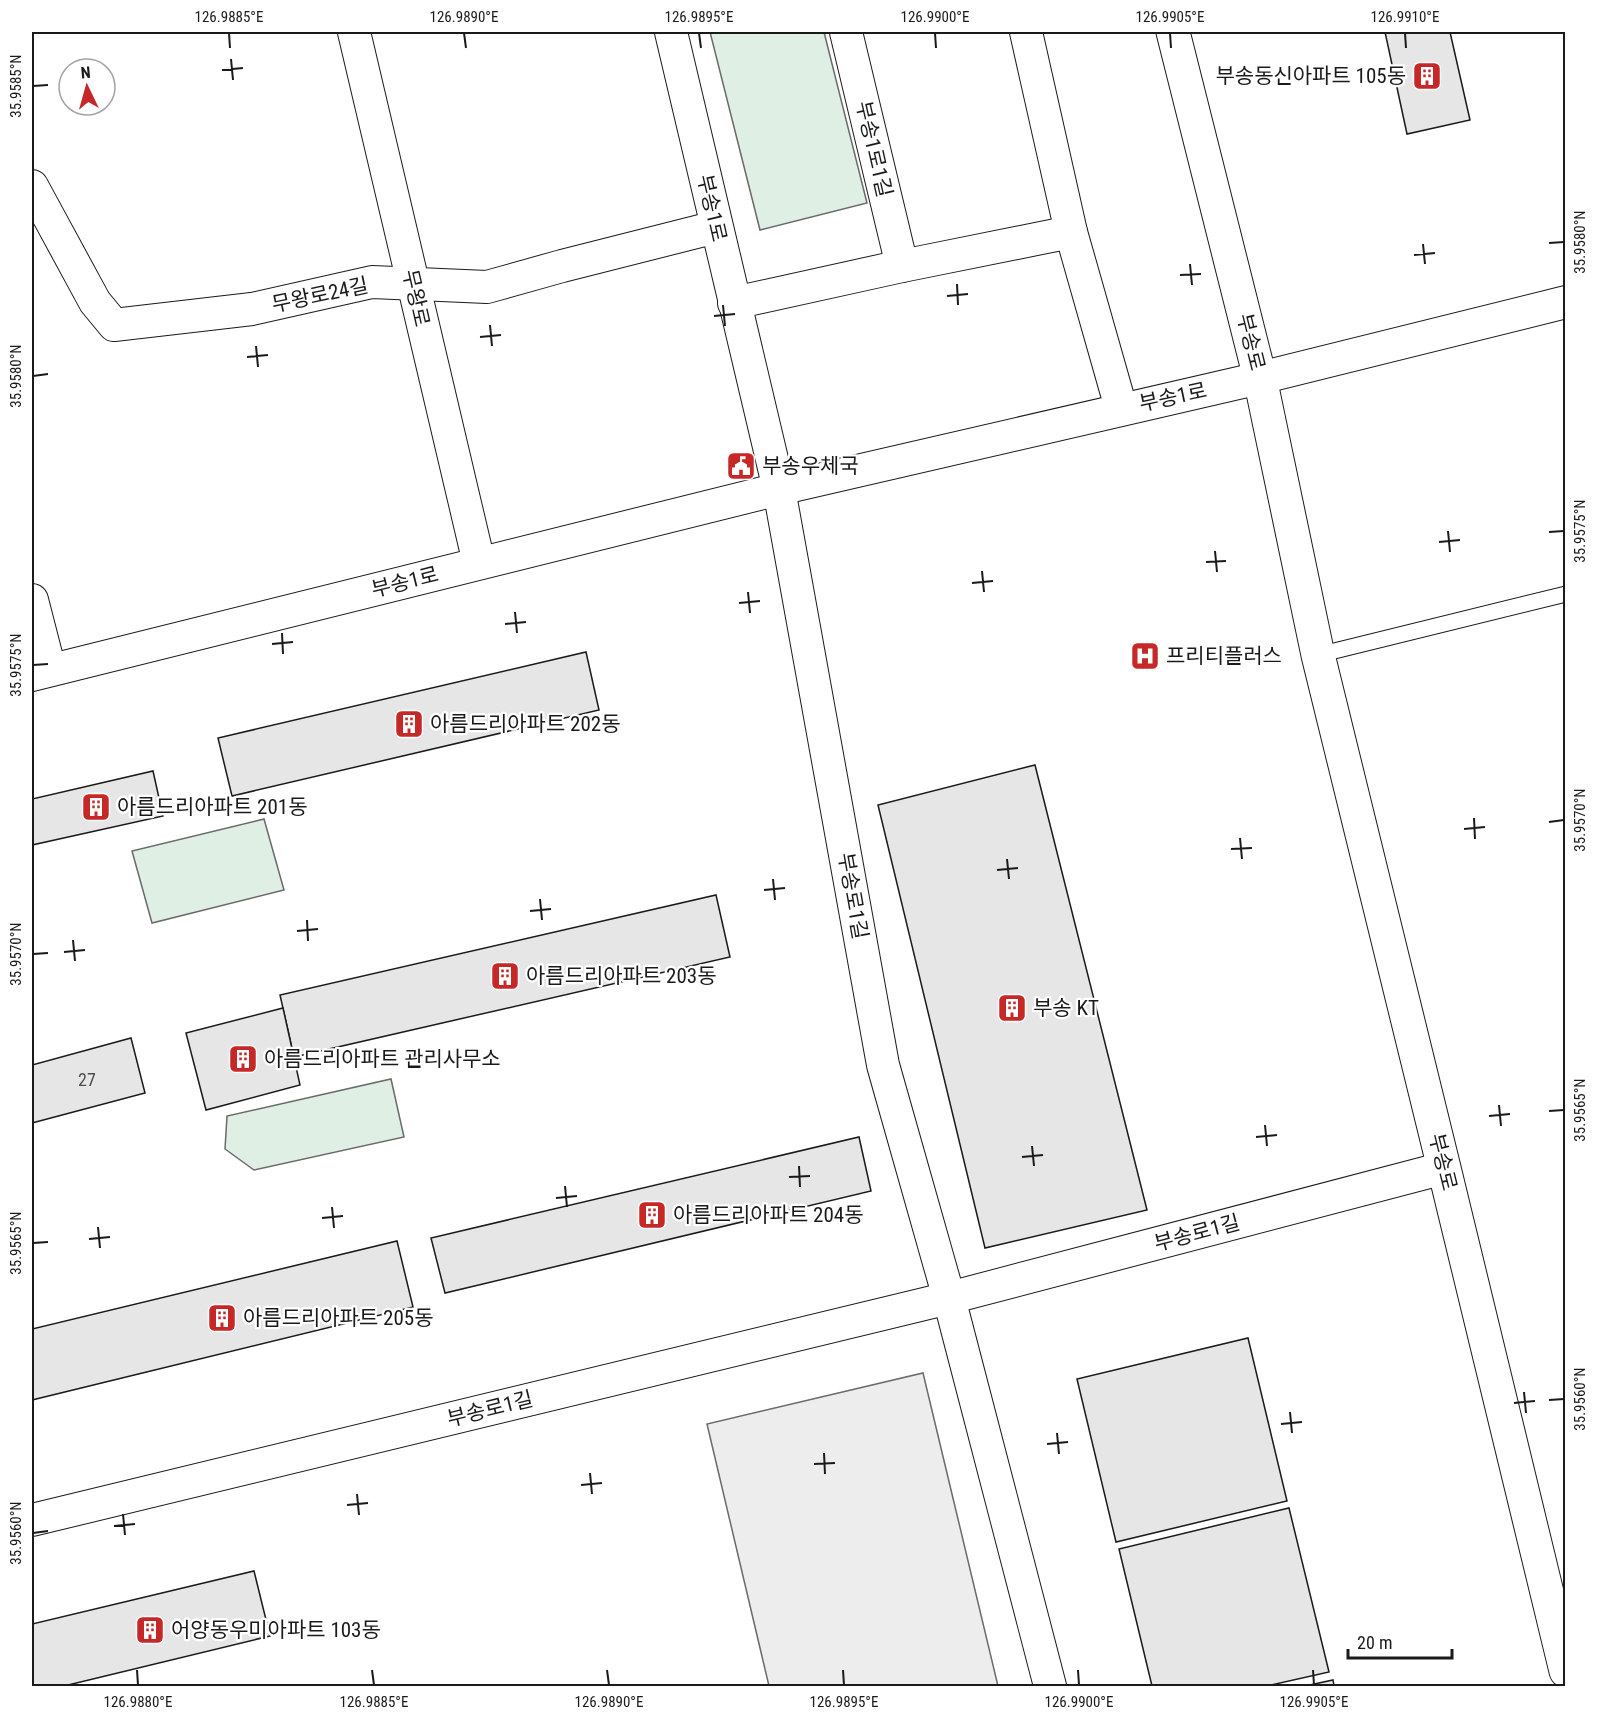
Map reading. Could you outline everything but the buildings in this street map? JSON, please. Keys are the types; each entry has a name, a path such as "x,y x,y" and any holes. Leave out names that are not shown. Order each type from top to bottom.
{"street":[{"name":"무왕로","path":"354,32 479,564"},
{"name":"부송1로","path":"671,32 779,489"},
{"name":"부송1로1길","path":"846,32 902,266"},
{"path":"1026,32 1071,232 1121,408"},
{"name":"부송로","path":"1173,32 1260,378 1318,655 1566,1671"},
{"name":"무왕로24길","path":"32,186 94,302 114,325 252,309 372,282 487,287 716,227"},
{"path":"734,303 1071,232"},
{"name":"부송1로","path":"41,673 779,489 1121,408 1260,378 1566,302"},
{"name":"부송로1길","path":"779,489 883,1065 949,1298 1050,1686"},
{"path":"32,600 41,673"},
{"name":"부송로1길","path":"32,1520 949,1298 1444,1168"}],"lane":[{"path":"1318,655 1566,594"}],"green space":[{"path":"710,32 824,32 867,203 760,230"},
{"path":"264,819 284,890 152,923 132,851"},
{"path":"391,1079 404,1137 254,1170 225,1149 227,1116"}],"shaded area":[{"path":"923,1373 998,1686 769,1686 707,1424"}],"place":[{"name":"부송동신아파트 105동","path":"1427,76"},
{"name":"부송우체국","path":"741,466"},
{"name":"프리티플러스","path":"1145,656"},
{"name":"아름드리아파트 202동","path":"409,724"},
{"name":"아름드리아파트 201동","path":"96,807"},
{"name":"아름드리아파트 203동","path":"505,976"},
{"name":"부송 KT","path":"1012,1008"},
{"name":"아름드리아파트 관리사무소","path":"243,1059"},
{"name":"아름드리아파트 204동","path":"652,1215"},
{"name":"아름드리아파트 205동","path":"222,1318"},
{"name":"어양동우미아파트 103동","path":"150,1630"}]}
